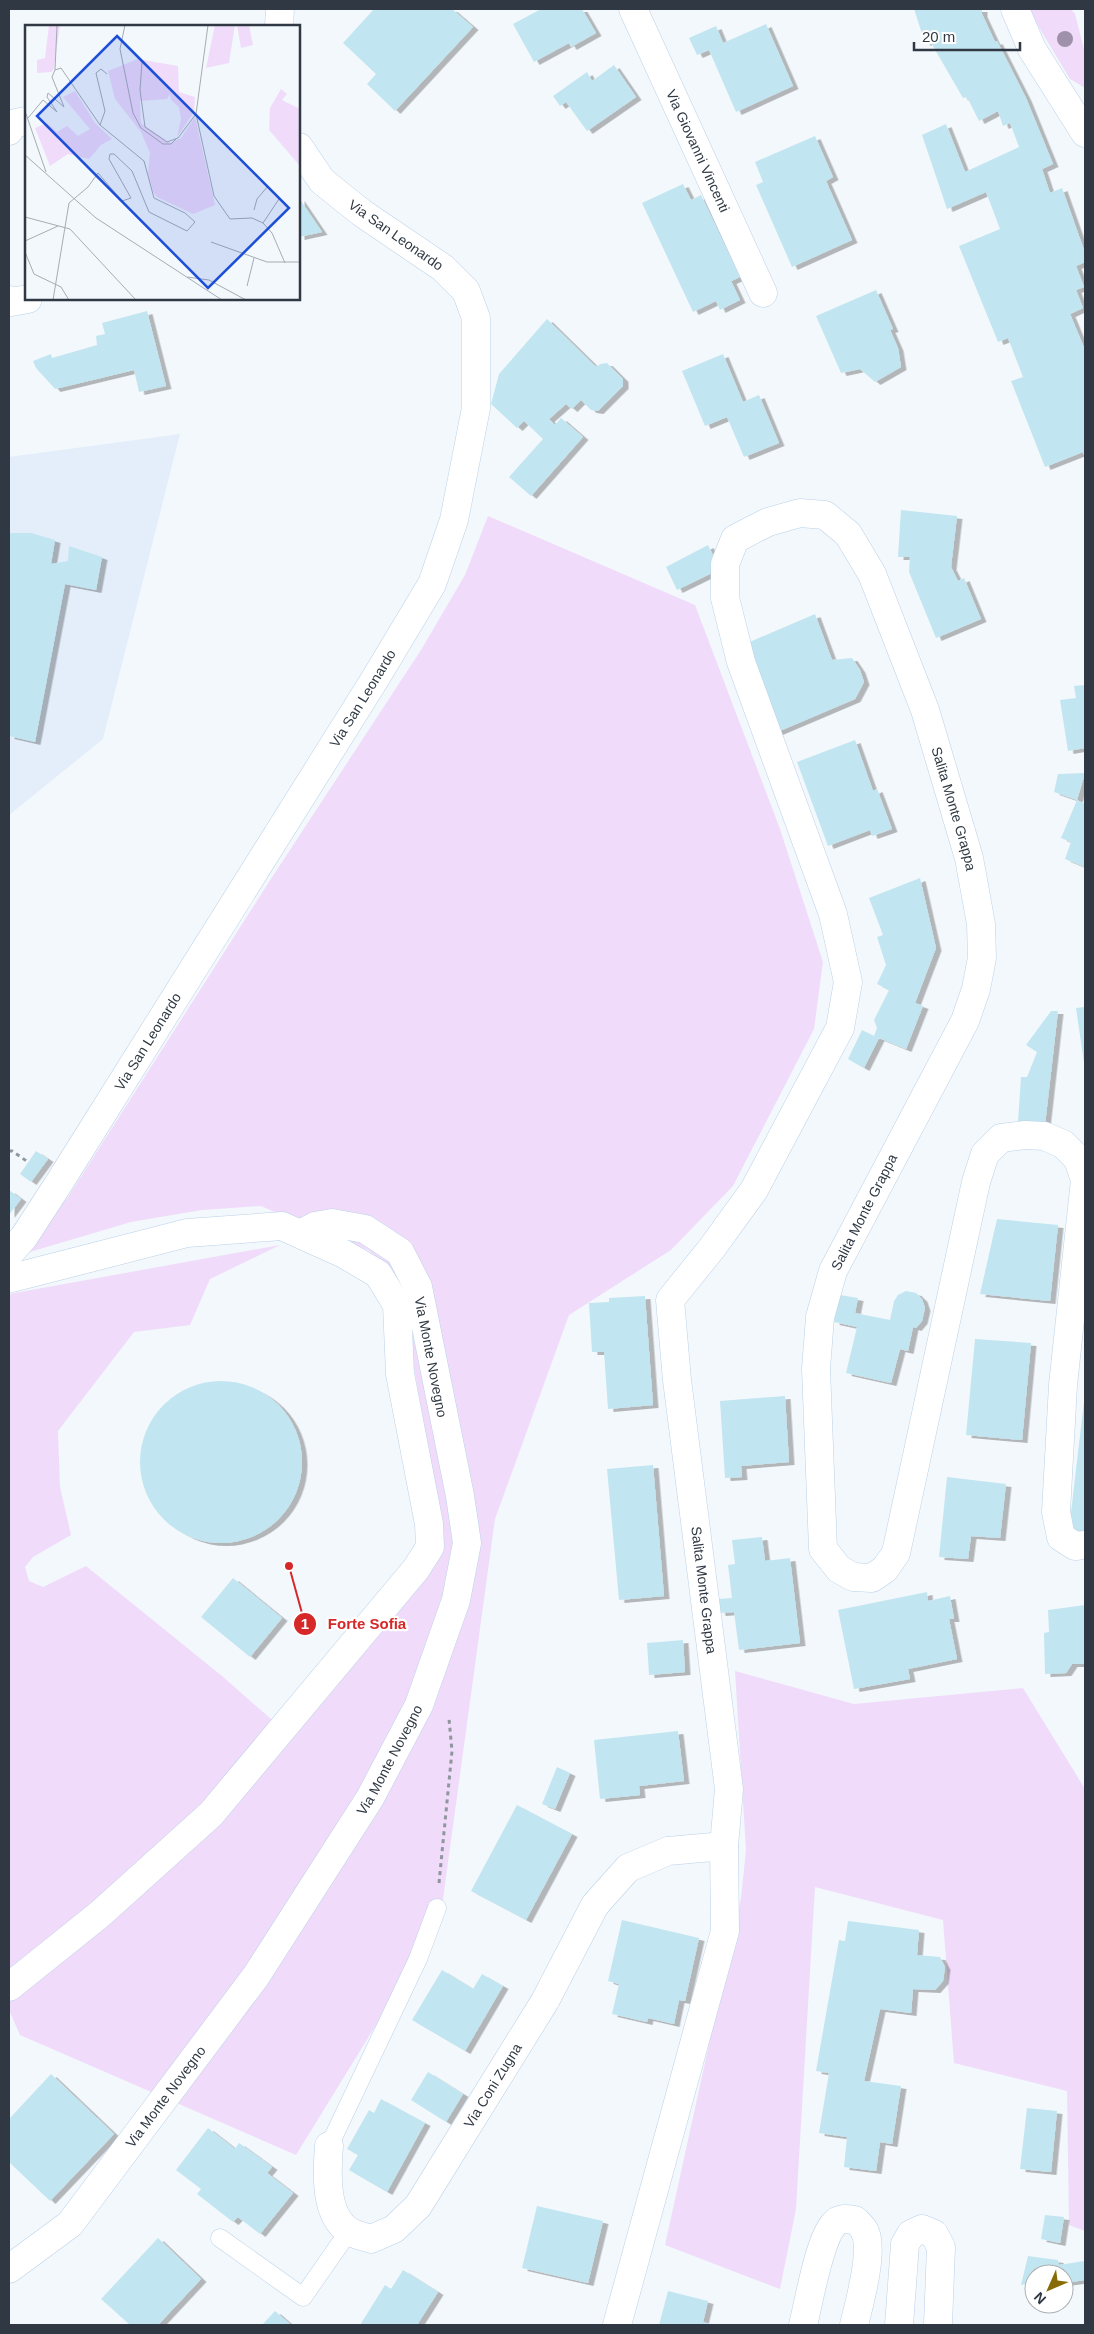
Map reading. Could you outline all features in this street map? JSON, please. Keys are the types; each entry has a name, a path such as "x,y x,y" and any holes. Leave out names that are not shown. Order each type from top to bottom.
{"street":[{"path":"279,25 280,9"},
{"name":"Via Giovanni Vincenti","path":"633,9 763,293"},
{"path":"1015,9 1032,50 1085,133"},
{"path":"9,130 11,124 25,121"},
{"name":"Via San Leonardo","path":"9,1254 24,1237 59,1183 375,679 432,584 454,520 476,408 476,318 466,291 443,268 362,213 322,181 300,148"},
{"path":"9,300 11,302 25,300"},
{"name":"Salita Monte Grappa","path":"724,1846 729,1789 677,1380 670,1300 712,1248 754,1190 840,1028 848,982 833,914 741,662 726,598 725,564 735,539 768,522 800,513 825,515 848,534 872,574 925,710 969,858 981,924 982,958 976,989 965,1021 833,1271 820,1317 816,1369 823,1549 839,1569 853,1577 872,1578 885,1569 896,1554 976,1182 985,1154 1001,1138 1025,1135 1044,1136 1063,1144 1078,1159 1085,1180 1063,1385 1056,1512 1061,1537 1075,1546 1085,1545"},
{"name":"Via Monte Novegno","path":"9,2269 70,2224 256,1976 379,1781 419,1705 456,1600 467,1543 460,1496 418,1286 400,1252 365,1229 332,1223 315,1226 300,1234"},
{"name":"Via Monte Novegno","path":"9,1276 12,1278 187,1233 282,1226 344,1254 378,1274 397,1305 400,1374 429,1524 430,1547 416,1569 211,1814 100,1914 9,1987"},
{"path":"618,2325 725,1931 724,1846"},
{"name":"Via Coni Zugna","path":"349,2231 372,2239 394,2228 418,2206 545,2001 595,1905 628,1868 668,1851 724,1846"},
{"path":"328,2146 326,2181 336,2216 349,2231"},
{"path":"803,2325 824,2243 834,2223 844,2218 855,2220 865,2232 868,2248 861,2297 854,2325"},
{"path":"899,2325 905,2244 911,2234 922,2229 934,2234 941,2248 938,2325"}],"lane":[{"path":"328,2146 418,1959 437,1908"},
{"path":"220,2238 303,2296 349,2231"}],"path":[{"path":"9,1151 12,1151 28,1162"},
{"path":"437,1908 452,1751 448,1710"}],"shaded area":[{"path":"1028,9 1071,9 1075,14 1085,53 1085,88 1070,79"},
{"path":"180,434 103,739 9,815 9,457"},
{"path":"488,516 695,605 780,829 823,962 814,1029 733,1186 671,1250 569,1315 495,1519 440,1921 296,2155 20,2035 9,2010 9,1294 280,1245 210,1279 190,1325 134,1332 58,1431 60,1487 71,1535 33,1557 25,1567 29,1581 43,1587 86,1566 222,1676 288,1734 429,1574 444,1537 400,1289 390,1270 368,1250 322,1233 261,1206 202,1210 131,1222 23,1254 68,1197 267,885 421,650 465,575"},
{"path":"735,1671 854,1704 1023,1688 1085,1789 1085,2231 1069,2225 1067,2091 954,2063 943,1920 815,1887 796,2209 780,2289 665,2245 741,1898 746,1850"}],"building":[{"path":"374,9 452,9 473,27 395,111 367,84 376,74 343,43"},
{"path":"541,9 582,9 596,33 571,47 569,43 534,62 513,24"},
{"path":"914,9 982,9 982,14 995,42 997,41 1026,98 1053,164 1042,169 1050,193 1062,188 1085,253 1085,262 1076,266 1084,287 1076,290 1083,308 1070,314 1085,350 1085,458 1083,452 1045,467 1011,381 1023,377 1008,338 998,342 959,246 1000,229 986,192 947,209 922,135 946,124 965,172 1019,147 1010,123 1003,126 998,111 979,121 967,97 963,98 930,41 925,43"},
{"path":"766,24 793,86 736,112 709,50 697,55 689,38 716,26 723,43"},
{"path":"614,65 636,97 587,131 566,102 560,106 553,96 587,72 592,81"},
{"path":"815,136 833,177 826,181 852,240 792,267 756,185 763,182 755,162"},
{"path":"683,184 691,200 701,195 740,277 731,281 740,300 720,310 716,301 693,312 642,203"},
{"path":"300,199 322,232 300,237"},
{"path":"876,290 893,329 890,330 898,348 901,367 875,382 860,369 841,373 816,316"},
{"path":"147,311 166,386 139,392 134,370 55,389 36,368 33,361 51,354 52,358 97,345 96,336 105,334 102,323"},
{"path":"547,319 594,365 597,367 600,364 607,363 623,379 623,386 598,411 591,410 581,400 572,409 566,404 549,419 555,425 561,418 583,437 531,496 509,477 543,439 524,421 517,428 491,404 499,374"},
{"path":"723,354 743,402 759,395 779,443 744,457 727,417 705,426 682,371"},
{"path":"901,510 957,516 951,567 958,581 964,578 981,619 936,638 909,572 910,557 898,557"},
{"path":"9,533 31,533 55,540 51,564 68,561 69,546 102,557 96,590 65,584 35,742 9,736"},
{"path":"708,545 720,569 677,590 666,567"},
{"path":"815,614 832,660 852,658 860,670 864,682 855,699 775,733 745,644"},
{"path":"1085,685 1085,748 1068,751 1060,700 1076,698 1074,686"},
{"path":"855,740 873,791 877,789 892,829 872,836 870,830 828,846 797,762"},
{"path":"1085,773 1077,800 1054,792 1058,774"},
{"path":"1077,800 1085,804 1085,867 1065,859 1071,842 1061,838"},
{"path":"920,878 936,948 915,1003 923,1006 906,1049 879,1038 864,1068 848,1059 862,1030 874,1036 877,1028 874,1020 889,990 877,984 886,965 877,937 883,935 869,898"},
{"path":"1085,1007 1085,1063 1084,1063 1076,1008"},
{"path":"1051,1011 1058,1011 1045,1125 1018,1122 1021,1077 1027,1077 1037,1052 1026,1045"},
{"path":"36,1151 48,1159 31,1182 20,1174"},
{"path":"9,1190 21,1199 9,1215"},
{"path":"997,1219 1058,1225 1050,1301 980,1294"},
{"path":"906,1291 916,1293 922,1299 925,1308 922,1321 916,1328 913,1327 908,1351 900,1349 891,1383 846,1373 857,1327 834,1322 840,1295 858,1298 855,1313 890,1320 894,1301 898,1295"},
{"path":"645,1296 653,1405 608,1409 604,1352 592,1352 589,1303 609,1302 609,1298"},
{"path":"975,1339 1031,1343 1022,1440 966,1435"},
{"path":"221,1381 237,1383 252,1388 266,1395 278,1405 288,1417 295,1431 300,1446 302,1462 300,1478 295,1493 288,1507 278,1519 266,1529 252,1536 237,1541 221,1543 205,1541 190,1536 176,1529 164,1519 154,1507 147,1493 142,1478 140,1462 142,1446 147,1431 154,1417 164,1405 176,1395 190,1388 205,1383"},
{"path":"785,1396 789,1462 741,1466 742,1477 725,1478 720,1401"},
{"path":"1084,1402 1085,1531 1069,1530"},
{"path":"653,1465 664,1596 619,1600 607,1469"},
{"path":"947,1477 1006,1484 1000,1538 971,1536 968,1559 939,1557"},
{"path":"762,1537 765,1561 790,1558 800,1643 739,1650 734,1612 720,1613 718,1599 732,1598 728,1565 735,1564 732,1540"},
{"path":"233,1578 282,1618 250,1657 201,1617"},
{"path":"927,1592 928,1601 950,1596 954,1619 949,1619 957,1659 908,1669 910,1679 854,1689 838,1610"},
{"path":"1085,1605 1085,1664 1072,1664 1066,1673 1045,1674 1044,1633 1049,1632 1048,1610"},
{"path":"683,1640 685,1672 649,1675 647,1643"},
{"path":"678,1731 684,1781 639,1786 640,1795 600,1799 594,1740"},
{"path":"557,1767 570,1773 555,1809 542,1804"},
{"path":"517,1805 572,1834 526,1920 471,1891"},
{"path":"622,1920 699,1938 685,2001 679,2000 674,2024 648,2018 647,2022 612,2014 619,1984 608,1981"},
{"path":"848,1921 919,1930 917,1955 940,1957 945,1967 943,1981 935,1990 913,1989 911,2013 880,2009 864,2081 901,2086 892,2144 880,2142 876,2171 844,2167 847,2137 819,2133 829,2073 816,2071 839,1940 845,1941"},
{"path":"442,1970 473,1989 482,1974 503,1986 465,2051 412,2020"},
{"path":"428,2072 463,2094 446,2122 411,2100"},
{"path":"51,2074 114,2134 50,2201 9,2162 9,2119"},
{"path":"381,2099 425,2123 387,2192 349,2170 358,2155 347,2149 369,2110 374,2113"},
{"path":"1027,2108 1057,2111 1051,2172 1020,2169"},
{"path":"208,2128 235,2149 239,2143 272,2167 267,2173 293,2193 260,2234 238,2217 233,2222 197,2194 201,2189 176,2170"},
{"path":"537,2206 603,2221 588,2283 522,2268"},
{"path":"1045,2215 1064,2217 1060,2243 1041,2239"},
{"path":"158,2238 201,2279 158,2325 130,2325 101,2299"},
{"path":"1028,2256 1058,2260 1059,2264 1026,2264"},
{"path":"1084,2261 1085,2280 1074,2282 1074,2264 1065,2264"},
{"path":"403,2270 438,2292 417,2325 360,2325 385,2285 391,2289"},
{"path":"1024,2273 1024,2285 1021,2285"},
{"path":"668,2291 708,2301 703,2322 714,2325 659,2325"},
{"path":"275,2311 291,2325 262,2325"}],"place":[{"name":"Forte Sofia","path":"289,1566"}]}
